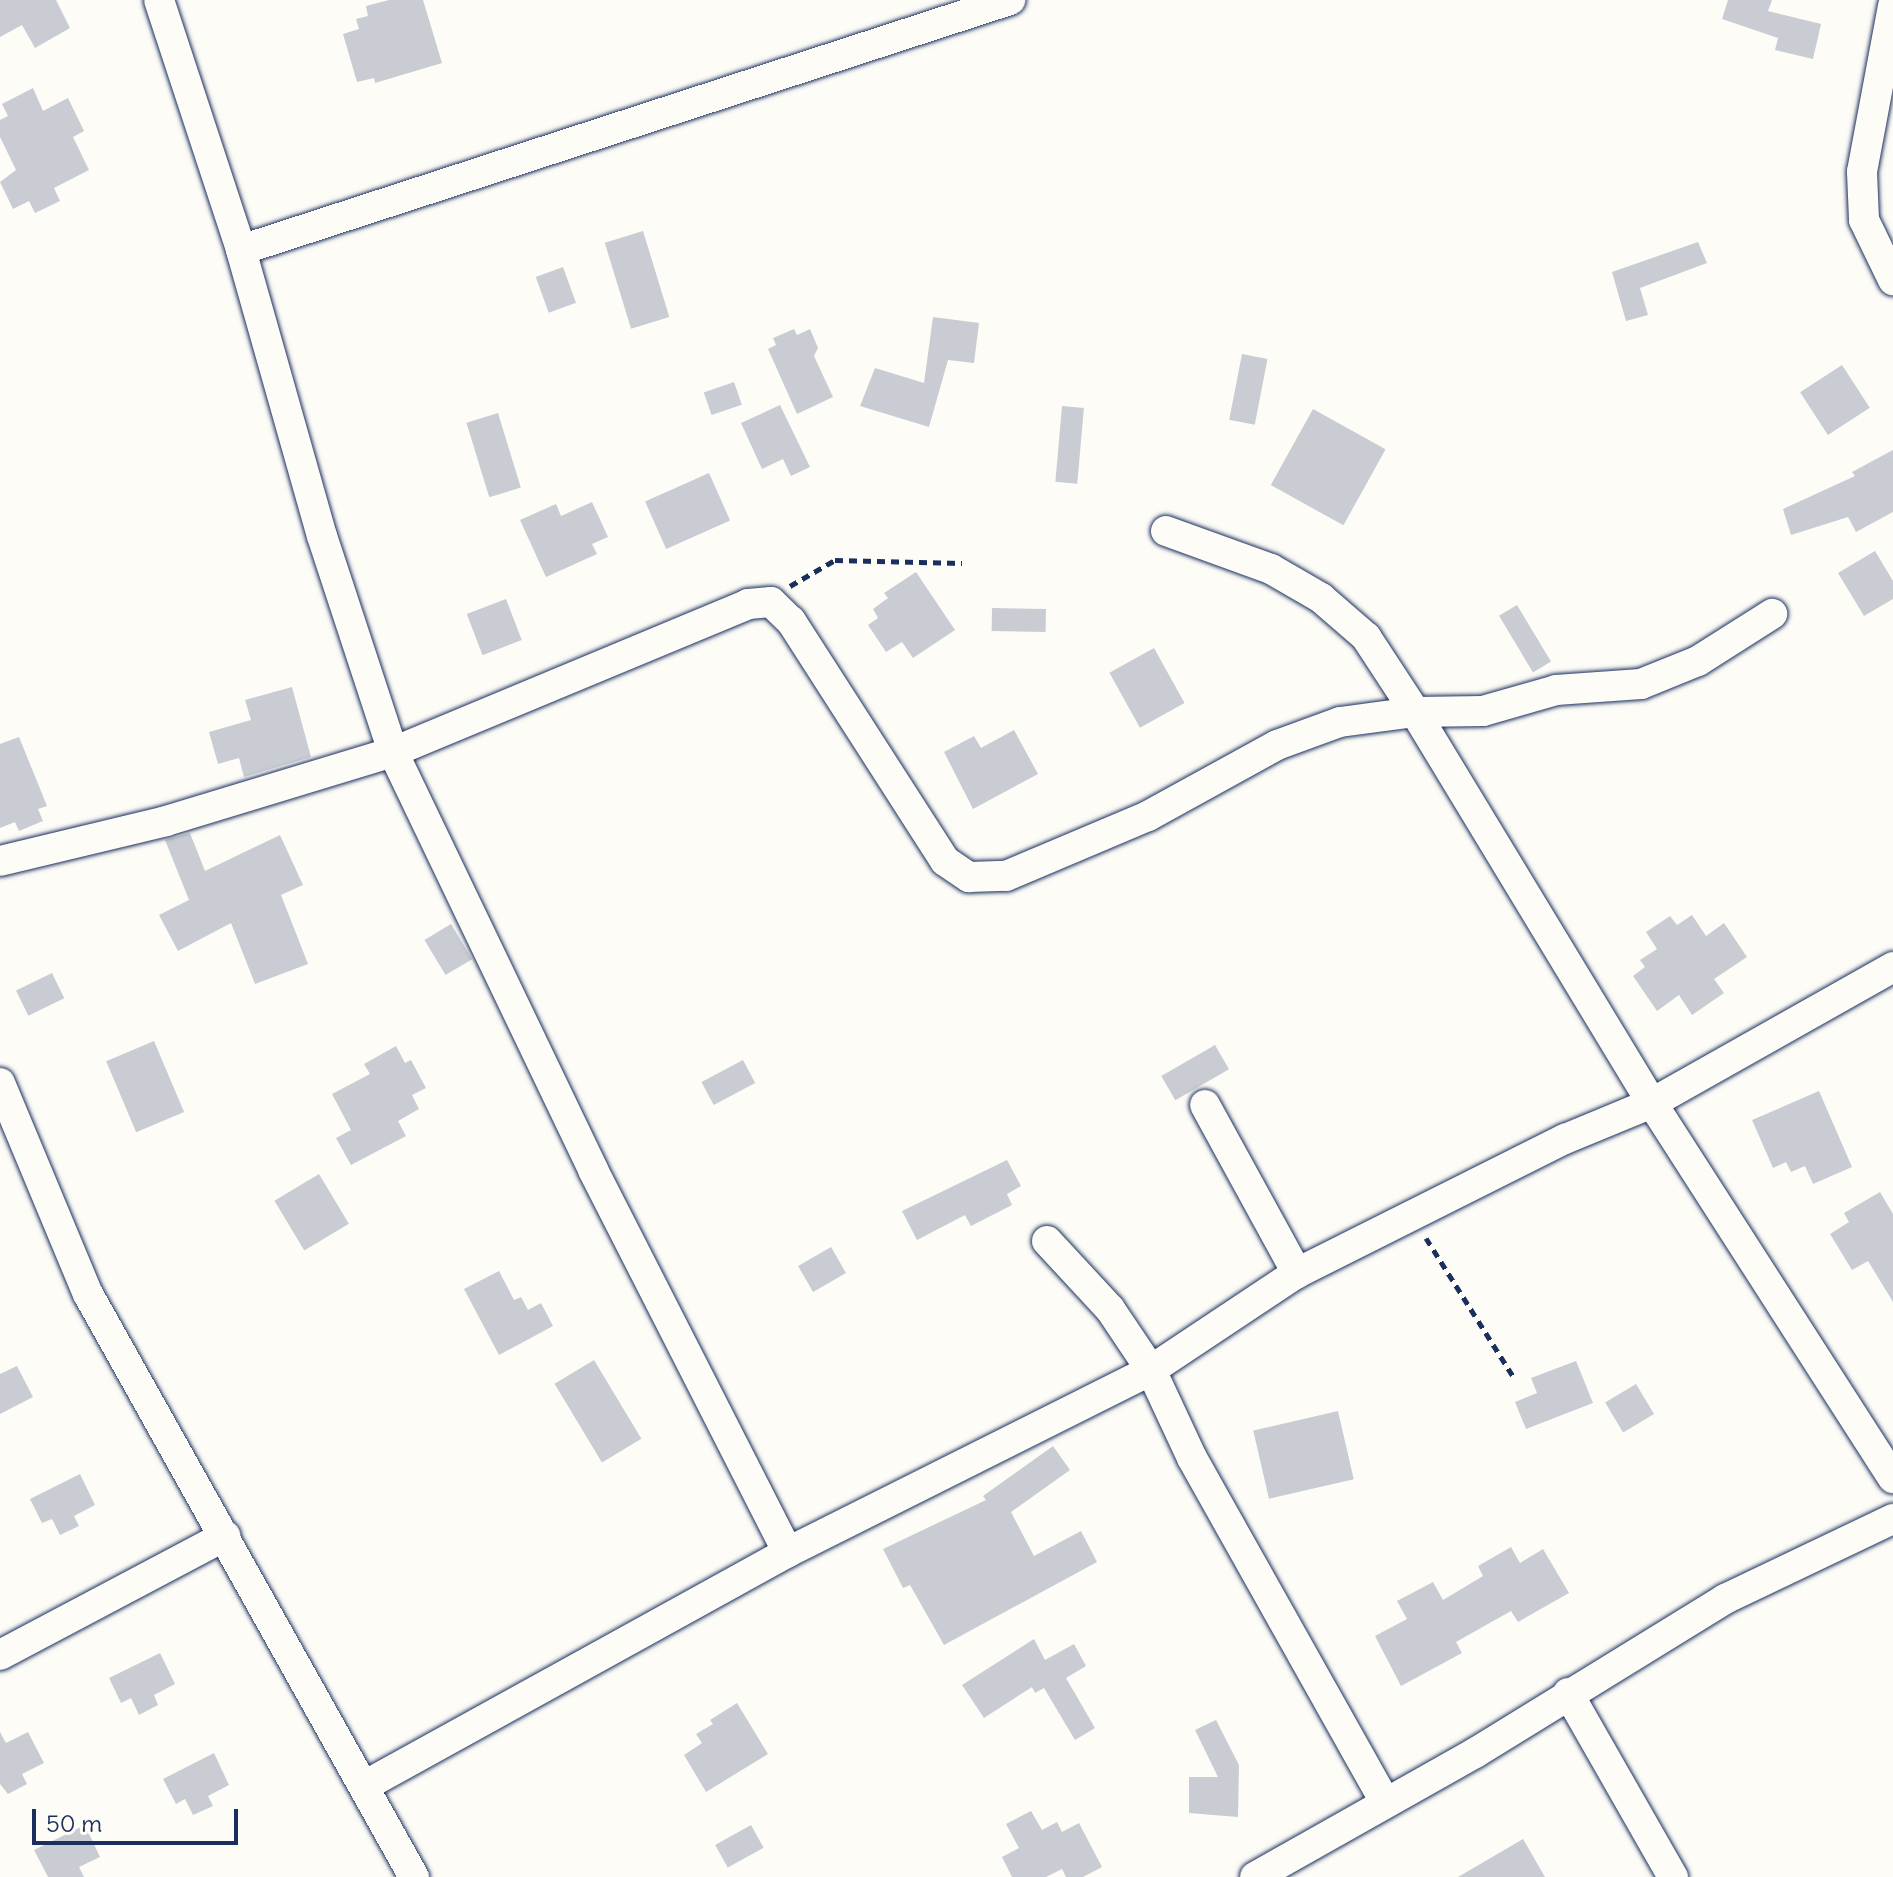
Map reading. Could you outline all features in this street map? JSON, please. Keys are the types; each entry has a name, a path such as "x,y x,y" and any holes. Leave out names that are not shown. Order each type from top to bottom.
{"street":[{"path":"159,0 241,250 322,536 393,752 593,1170 788,1552"},
{"path":"241,250 1010,0"},
{"path":"1893,6 1862,172 1864,220 1893,280"},
{"path":"1166,531 1271,569 1321,598 1366,637 1415,712 1652,1103 1893,1478"},
{"path":"0,861 166,821 393,752 748,604 771,602 791,621 945,861 969,877 1006,876 1120,828 1290,741 1340,722 1415,712 1483,711 1556,690 1641,684 1698,661 1772,614"},
{"path":"366,1785 788,1552 1151,1370 1297,1273 1410,1214 1652,1103 1893,967"},
{"path":"0,1083 88,1294 366,1785 414,1877"},
{"path":"1205,1105 1297,1273"},
{"path":"1047,1241 1110,1309 1151,1370 1192,1458 1385,1802"},
{"path":"1255,1877 1725,1599 1893,1519"},
{"path":"0,1655 225,1536"},
{"path":"1568,1693 1673,1877"}],"path":[{"path":"771,602 801,576 835,560 962,563"},
{"path":"1410,1214 1514,1378"}],"building":[{"path":"0,0 56,0 70,28 35,48 22,25 0,37"},
{"path":"389,0 423,0 442,63 375,83 374,78 357,82 343,34 359,29 356,19 368,16 366,6"},
{"path":"1728,0 1772,0 1768,11 1821,24 1813,59 1775,50 1778,38 1722,19"},
{"path":"33,88 43,111 68,98 84,131 73,137 89,170 54,188 60,201 35,213 29,201 13,209 0,182 16,170 0,137 0,120 8,116 2,104"},
{"path":"643,231 669,317 631,329 605,243"},
{"path":"1698,242 1707,263 1640,288 1648,315 1626,321 1612,272"},
{"path":"563,267 576,303 549,313 536,277"},
{"path":"933,317 979,323 974,363 948,360 929,427 860,406 875,368 924,383"},
{"path":"794,329 797,335 810,329 818,348 814,356 833,397 797,414 768,349 776,345 773,338"},
{"path":"1242,354 1268,359 1255,425 1229,420"},
{"path":"1842,365 1870,408 1828,435 1800,392"},
{"path":"734,382 742,405 712,415 704,392"},
{"path":"780,405 810,467 791,476 783,459 762,469 741,423"},
{"path":"1062,406 1084,408 1077,484 1055,482"},
{"path":"1313,409 1386,449 1343,525 1271,485"},
{"path":"498,413 521,488 489,497 466,423"},
{"path":"1893,450 1893,512 1856,532 1848,517 1791,535 1783,509 1855,476 1852,472"},
{"path":"709,473 730,521 666,549 645,501"},
{"path":"592,502 608,537 592,544 597,554 546,577 520,520 556,504 561,516"},
{"path":"1875,551 1893,581 1893,599 1864,616 1838,573"},
{"path":"916,572 955,630 913,658 902,642 886,652 868,625 878,618 873,609 888,598 884,593"},
{"path":"506,599 522,640 483,655 467,614"},
{"path":"1517,605 1551,662 1533,672 1499,616"},
{"path":"992,608 1046,609 1046,632 992,631"},
{"path":"1154,648 1185,703 1140,728 1109,673"},
{"path":"292,687 311,757 244,777 239,758 218,764 209,732 251,720 245,700"},
{"path":"1014,730 1038,774 973,809 944,752 974,736 981,748"},
{"path":"19,737 47,806 38,809 43,821 19,831 15,822 0,828 0,744"},
{"path":"190,833 205,871 280,835 303,885 281,895 308,964 255,984 231,923 178,951 159,915 189,900 165,840"},
{"path":"1692,915 1706,936 1724,923 1747,957 1714,979 1724,993 1692,1015 1679,995 1657,1011 1633,976 1645,967 1640,960 1657,949 1646,932 1670,916 1677,925"},
{"path":"451,924 472,959 446,975 424,940"},
{"path":"52,973 64,998 28,1016 16,991"},
{"path":"154,1041 184,1112 136,1132 106,1061"},
{"path":"1215,1045 1229,1069 1175,1100 1161,1076"},
{"path":"396,1046 405,1063 411,1060 426,1088 412,1095 419,1109 398,1121 406,1136 351,1165 336,1138 351,1130 332,1094 370,1074 364,1064"},
{"path":"743,1060 755,1083 714,1105 702,1082"},
{"path":"1819,1091 1852,1167 1813,1184 1805,1166 1791,1172 1786,1162 1773,1168 1752,1120"},
{"path":"1007,1160 1021,1186 1007,1194 1012,1205 971,1226 965,1215 917,1240 902,1211"},
{"path":"319,1174 349,1224 304,1250 274,1201"},
{"path":"1880,1192 1893,1214 1893,1302 1868,1261 1852,1270 1830,1234 1849,1222 1844,1213"},
{"path":"831,1247 846,1273 813,1292 798,1266"},
{"path":"499,1271 514,1300 521,1297 528,1310 541,1303 553,1326 499,1355 464,1289"},
{"path":"594,1360 641,1439 602,1463 555,1384"},
{"path":"1576,1361 1593,1403 1526,1429 1515,1402 1537,1393 1531,1378"},
{"path":"17,1366 33,1397 0,1414 0,1374"},
{"path":"1636,1384 1654,1414 1623,1433 1605,1403"},
{"path":"1338,1411 1354,1479 1269,1499 1253,1431"},
{"path":"1053,1446 1070,1470 1011,1512 1034,1556 1081,1531 1097,1562 944,1645 910,1585 903,1588 883,1549 986,1500 983,1496"},
{"path":"80,1474 95,1505 74,1516 79,1526 60,1535 52,1519 42,1523 30,1499"},
{"path":"1511,1547 1520,1563 1543,1549 1569,1593 1518,1622 1511,1611 1456,1642 1462,1653 1401,1686 1375,1636 1407,1619 1397,1601 1433,1582 1443,1600 1483,1576 1478,1566"},
{"path":"1034,1639 1045,1660 1074,1644 1086,1666 1066,1678 1095,1728 1075,1740 1044,1688 1035,1693 1032,1687 984,1718 962,1685"},
{"path":"160,1653 175,1684 154,1695 158,1705 139,1715 131,1698 121,1703 109,1678"},
{"path":"737,1703 768,1754 706,1792 684,1755 702,1743 696,1734 713,1724 710,1720"},
{"path":"1216,1720 1239,1765 1238,1817 1189,1813 1189,1777 1218,1777 1195,1730"},
{"path":"0,1732 6,1743 28,1732 44,1763 22,1774 27,1784 8,1794 0,1784"},
{"path":"214,1753 229,1785 208,1796 213,1806 193,1815 185,1799 176,1804 163,1779"},
{"path":"1031,1811 1042,1830 1057,1822 1062,1832 1079,1823 1102,1867 1083,1877 1066,1877 1062,1869 1046,1877 1012,1877 1002,1857 1019,1848 1006,1824"},
{"path":"85,1825 100,1857 79,1867 84,1877 48,1877 34,1850"},
{"path":"751,1825 764,1848 728,1868 715,1845"},
{"path":"1523,1839 1545,1877 1458,1877"}]}
